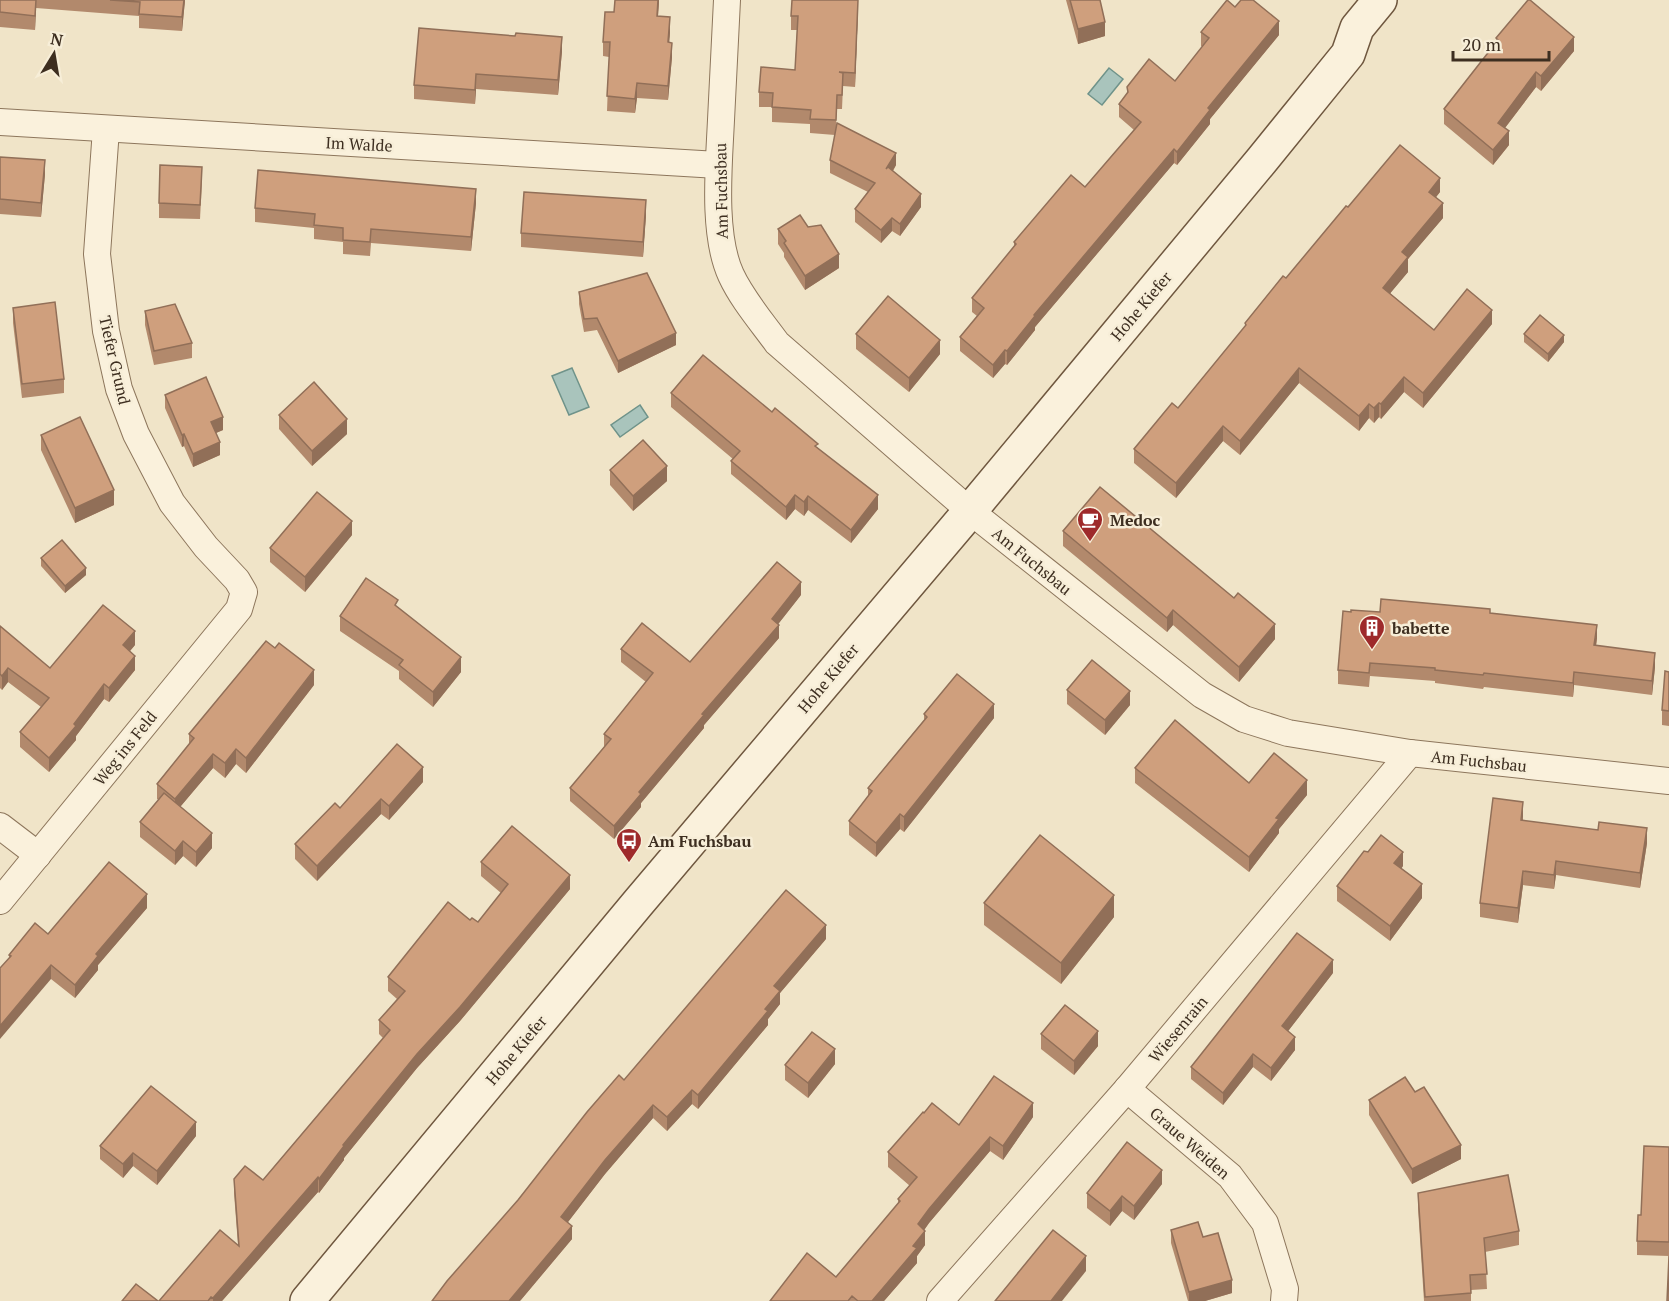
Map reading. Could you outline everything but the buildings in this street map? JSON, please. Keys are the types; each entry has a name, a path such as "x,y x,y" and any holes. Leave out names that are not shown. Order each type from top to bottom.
{"street":[{"name":"Am Fuchsbau","path":"727,0 718,165 722,245 730,274 777,343 970,511 1202,695 1244,719 1288,733 1410,753 1669,781"},
{"name":"Hohe Kiefer","path":"1348,54 1357,28 1380,0"},
{"name":"Hohe Kiefer","path":"307,1301 619,926 970,511 1348,54 1374,38 1407,0"},
{"name":"Im Walde","path":"0,122 718,165"},
{"name":"Tiefer Grund","path":"106,129 97,254 106,332 119,389 136,434 172,503 206,547 237,580 244,592"},
{"name":"Weg ins Feld","path":"0,902 239,609 244,592"},
{"name":"Wiesenrain","path":"940,1301 1127,1089 1410,753"},
{"path":"0,826 38,855"},
{"name":"Graue Weiden","path":"1127,1089 1230,1176 1265,1223 1285,1289 1284,1301"}],"water":[{"path":"1109,68 1123,79 1102,105 1088,94"},
{"path":"572,368 589,407 569,415 552,376"},
{"path":"640,405 648,417 620,437 611,425"}],"place":[{"name":"Medoc","path":"1090,543"},
{"name":"babette","path":"1372,651"},
{"name":"Am Fuchsbau","path":"629,864"}]}
